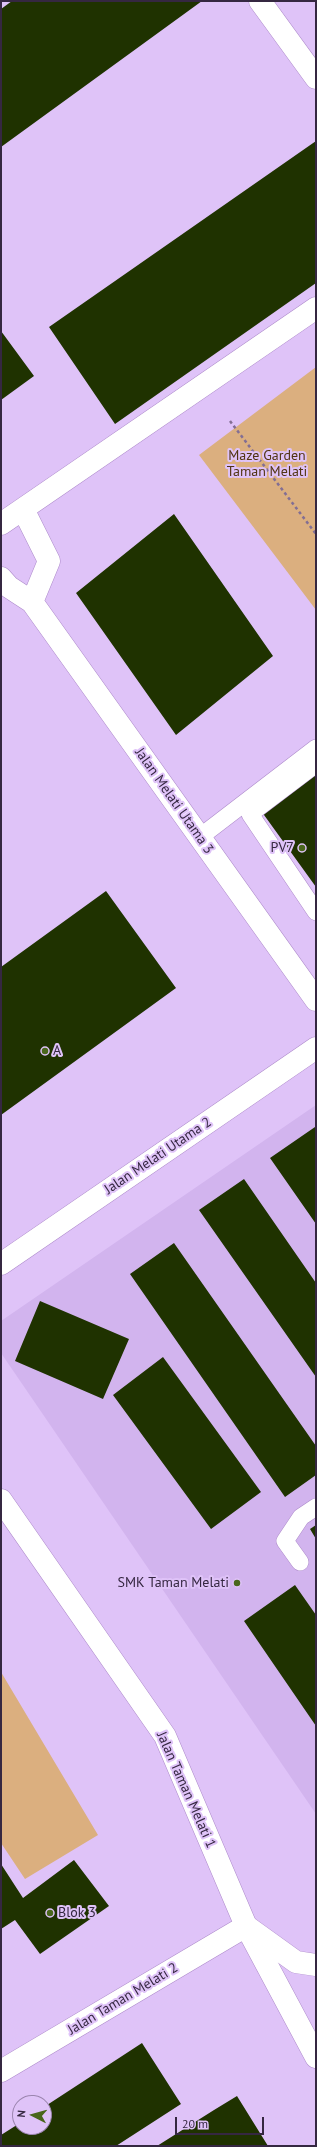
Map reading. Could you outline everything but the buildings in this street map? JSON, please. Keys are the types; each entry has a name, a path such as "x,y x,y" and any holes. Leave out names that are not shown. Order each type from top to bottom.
{"street":[{"path":"260,1 316,78"},
{"path":"1,524 316,308"},
{"path":"1,578 9,587 32,602 49,561 22,509"},
{"name":"Jalan Melati Utama 3","path":"32,602 316,1000"},
{"name":"Jalan Melati Utama 2","path":"1,1264 316,1048"},
{"name":"Jalan Taman Melati 1","path":"1,1500 165,1736 246,1926 316,2057"},
{"path":"246,1926 296,1962 316,1965"},
{"name":"Jalan Taman Melati 2","path":"1,2072 246,1926"}],"lane":[{"path":"200,837 316,748"},
{"path":"316,764 250,814 316,912"},
{"path":"300,1562 285,1541 301,1517 316,1507"}],"path":[{"path":"230,421 315,532"}],"shaded area":[{"name":"SMK Taman Melati","path":"316,1105 316,1814 1,1353 1,1321"}],"green space":[{"name":"Maze Garden Taman Melati","path":"316,367 316,610 199,455"},
{"path":"1,1672 98,1835 25,1879 1,1843"}],"place":[{"name":"PV7","path":"302,848"},
{"name":"A","path":"45,1051"},
{"name":"SMK Taman Melati","path":"237,1583"},
{"name":"Blok 3","path":"50,1913"}]}
